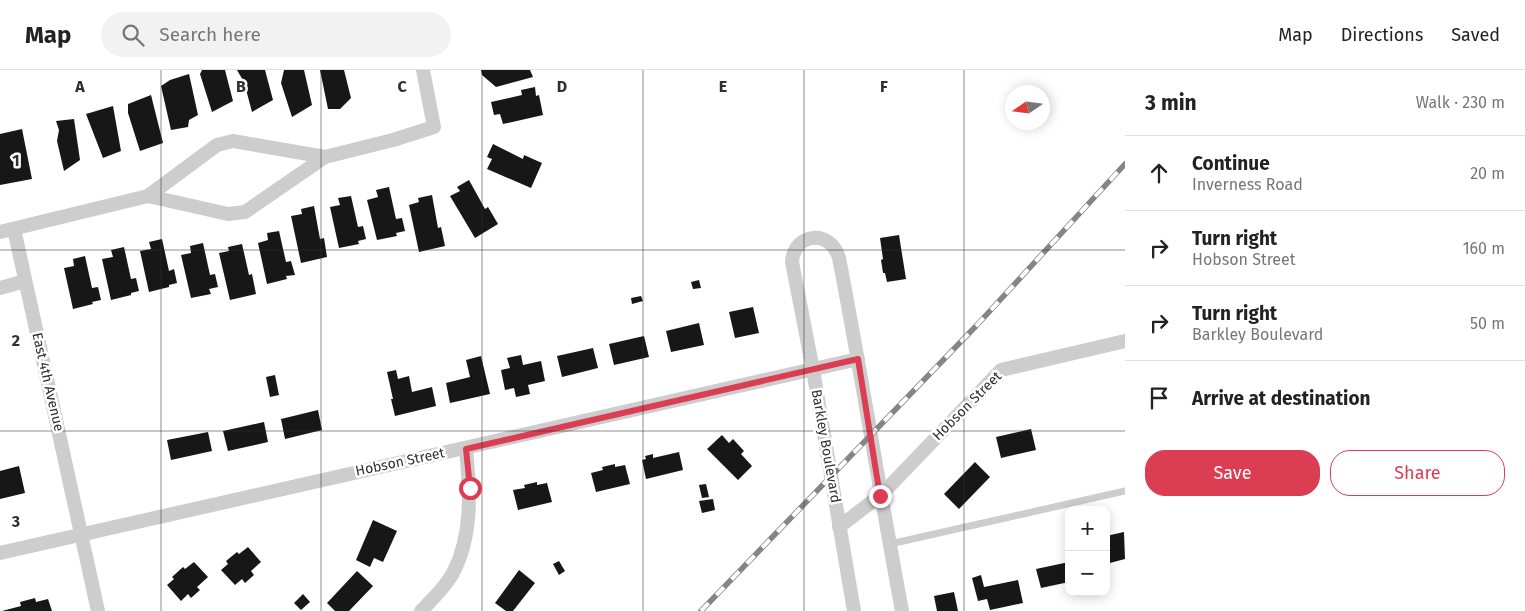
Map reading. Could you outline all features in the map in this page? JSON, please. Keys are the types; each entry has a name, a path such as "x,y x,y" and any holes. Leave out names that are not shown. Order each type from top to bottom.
{"street":[{"path":"148,196 228,214 245,212 325,157 434,128 423,70"},
{"path":"7,230 148,196 217,145 233,141 325,157"},
{"name":"East 4th Avenue","path":"7,230 25,282 98,611"},
{"name":"Barkley Boulevard","path":"854,611 813,370 792,262 795,250 804,240 810,238 829,242 837,252 858,359 880,496 902,611"},
{"path":"0,288 25,282"},
{"name":"Hobson Street","path":"839,527 880,496 1001,370 1125,342"},
{"name":"Hobson Street","path":"0,553 82,536 264,492 466,449 858,359"},
{"path":"421,611 452,574 462,550 467,528 470,488 466,449"}],"lane":[{"path":"889,544 1125,491"}],"building":[{"path":"202,70 225,70 233,101 212,112 200,74"},
{"path":"237,70 265,70 273,100 252,112 244,82"},
{"path":"284,70 304,70 312,105 292,117 281,83"},
{"path":"320,70 344,70 351,98 340,109 328,109"},
{"path":"481,70 530,70 533,77 496,87 482,75"},
{"path":"189,74 198,115 189,120 188,127 171,130 161,86 170,80"},
{"path":"535,87 536,96 539,95 543,115 503,124 500,114 494,115 491,102 522,95 521,90"},
{"path":"151,95 163,143 140,151 128,113 128,104"},
{"path":"113,106 121,151 103,158 86,114"},
{"path":"74,119 80,160 64,171 57,141 59,130 56,121"},
{"path":"22,129 32,179 0,185 0,134"},
{"path":"493,144 523,159 524,155 542,163 531,188 487,169 492,159 487,157"},
{"path":"469,180 485,209 488,207 498,224 475,238 450,196 460,191 457,187"},
{"path":"389,187 396,219 402,218 405,231 396,233 397,236 377,240 367,200 378,197 376,190"},
{"path":"432,195 438,228 441,227 445,246 419,252 409,205 419,202 418,198"},
{"path":"351,196 358,227 363,226 366,239 358,241 359,244 339,248 330,207 340,205 338,198"},
{"path":"314,206 320,239 324,238 327,257 301,263 291,216 302,214 301,209"},
{"path":"279,231 286,262 291,261 295,275 286,276 287,279 267,284 258,243 268,240 267,233"},
{"path":"899,235 906,279 887,282 885,273 883,273 880,238"},
{"path":"162,239 169,271 174,269 177,283 149,292 140,251 151,249 149,242"},
{"path":"203,243 210,275 215,274 218,287 209,289 211,294 191,298 181,255 191,253 190,246"},
{"path":"242,244 249,275 252,274 256,294 230,300 219,253 229,251 228,247"},
{"path":"124,247 131,279 136,278 139,291 111,300 102,259 113,257 111,250"},
{"path":"85,256 92,288 98,287 101,300 73,309 64,268 74,266 73,259"},
{"path":"699,280 701,288 693,289 691,282"},
{"path":"641,296 643,301 632,304 631,298"},
{"path":"753,307 759,333 735,338 729,312"},
{"path":"699,323 704,345 671,352 666,331"},
{"path":"644,336 649,357 614,365 609,344"},
{"path":"593,348 598,368 562,377 557,356"},
{"path":"521,355 523,365 541,361 545,381 528,385 530,394 516,397 514,388 505,390 501,370 510,368 507,358"},
{"path":"481,356 490,394 450,403 446,383 470,377 466,360"},
{"path":"396,370 398,379 409,376 412,392 432,387 436,406 395,416 387,372"},
{"path":"275,375 279,395 270,397 266,377"},
{"path":"318,410 322,430 285,439 281,419"},
{"path":"264,422 268,442 228,451 223,431"},
{"path":"1031,429 1036,450 1001,458 996,437"},
{"path":"208,432 212,451 171,460 167,440"},
{"path":"722,435 729,443 733,439 744,451 741,454 752,466 738,480 707,449"},
{"path":"679,452 683,470 646,479 642,460 646,459 645,456 653,454 653,458"},
{"path":"975,462 990,477 959,509 944,494"},
{"path":"615,464 615,467 625,465 630,484 596,492 591,473 603,470 602,467"},
{"path":"19,466 25,493 0,499 0,471"},
{"path":"537,482 537,485 547,483 552,502 518,510 513,490 525,488 524,485"},
{"path":"706,484 709,497 702,498 699,485"},
{"path":"713,499 715,510 702,513 699,501"},
{"path":"373,520 397,531 383,562 374,558 370,567 356,560"},
{"path":"1124,532 1125,559 1110,563 1110,535"},
{"path":"248,547 261,562 251,571 254,575 245,583 242,579 235,585 221,570 228,564 226,561 237,552 239,554"},
{"path":"559,561 565,571 559,575 553,564"},
{"path":"194,562 208,577 197,587 200,590 191,598 188,594 181,601 167,585 174,579 172,577 183,567 185,569"},
{"path":"1065,563 1065,583 1041,588 1036,569"},
{"path":"519,570 535,583 513,611 506,611 495,603"},
{"path":"357,571 373,586 349,611 335,611 327,603"},
{"path":"981,575 984,587 1018,580 1023,603 990,610 987,599 978,601 972,578"},
{"path":"954,592 958,611 937,611 934,596"},
{"path":"303,594 310,602 301,610 294,603"},
{"path":"35,598 36,602 48,599 52,611 2,611 21,606 20,602"}],"railway":[{"path":"701,611 977,325 1125,164"}],"route":[{"path":"470,488 466,449 858,359 880,496"}]}
